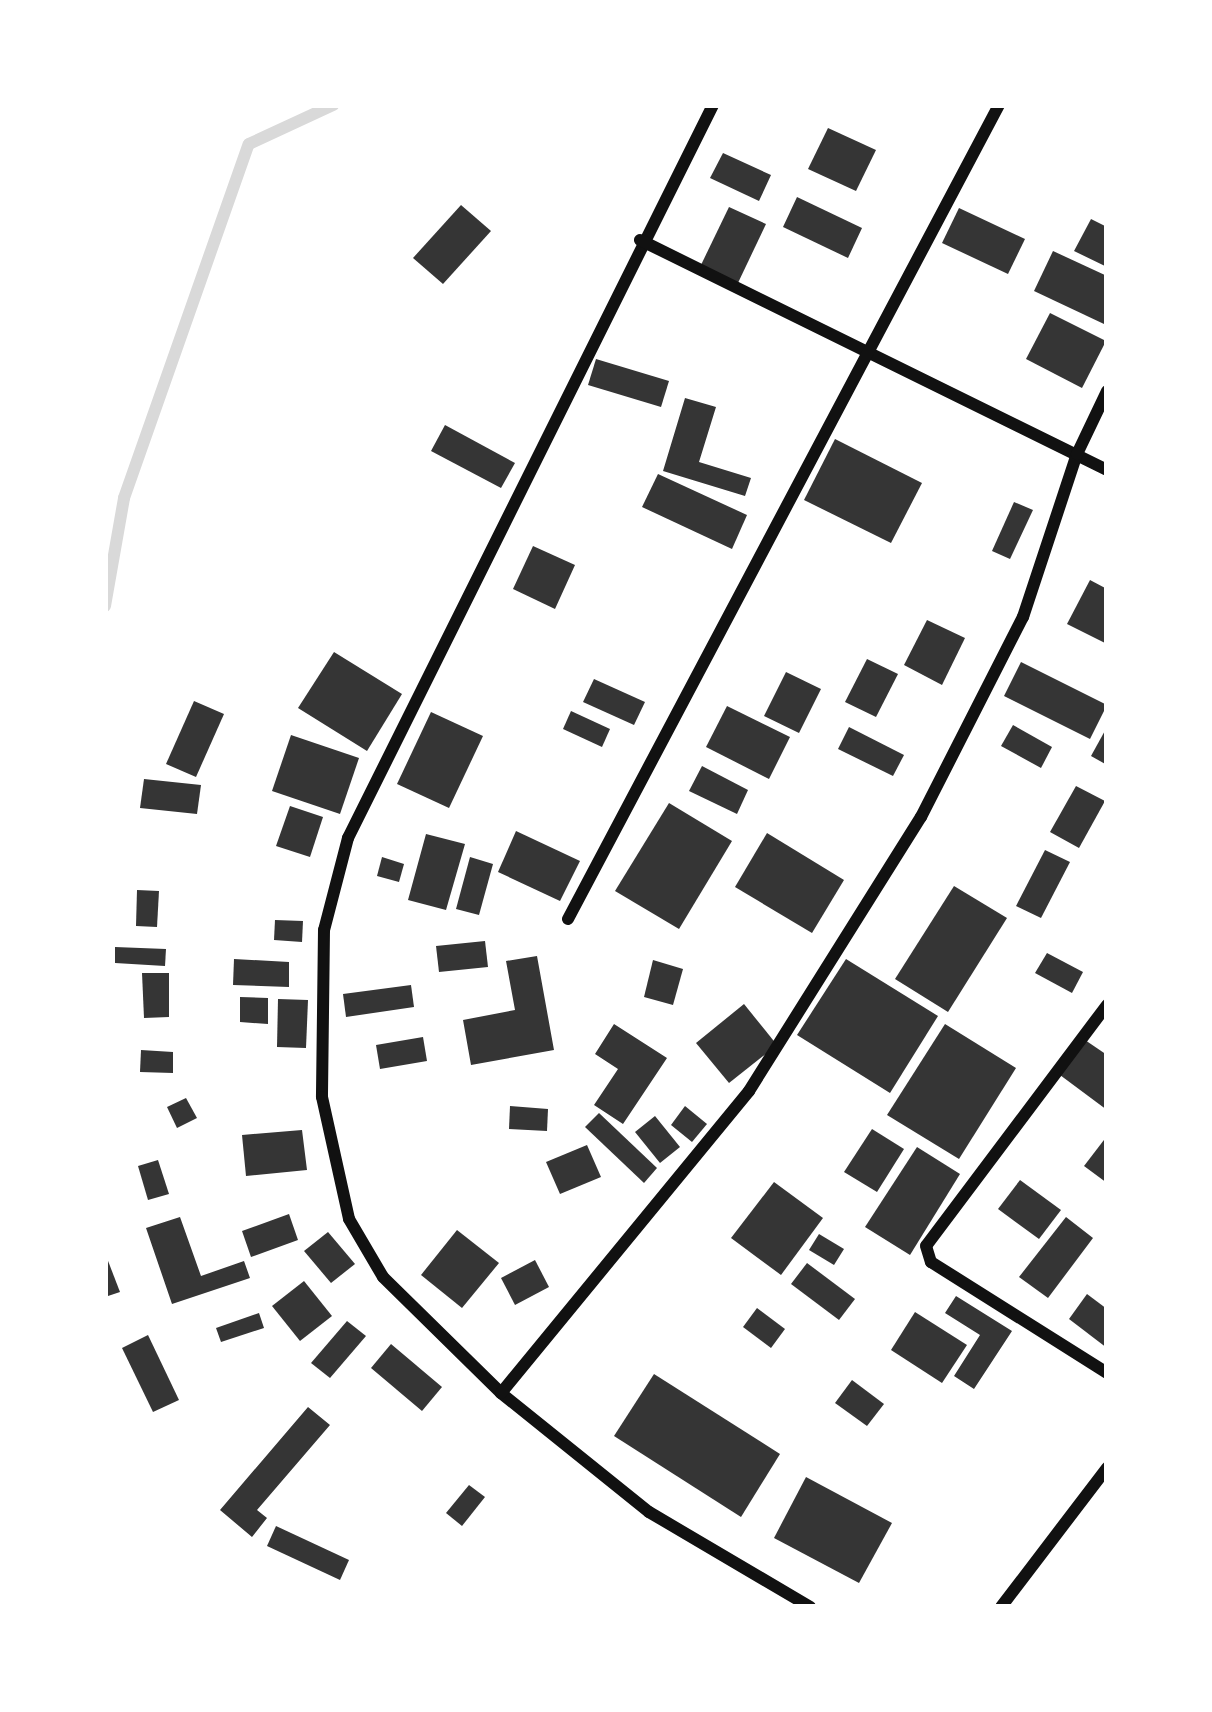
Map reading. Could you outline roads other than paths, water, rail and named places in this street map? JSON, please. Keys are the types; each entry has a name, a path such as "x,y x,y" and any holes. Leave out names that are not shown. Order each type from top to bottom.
{"street":[{"path":"712,105 640,240 348,838 324,930 322,1096 349,1220 383,1277 501,1393 649,1512 810,1607"},
{"path":"568,919 999,105"},
{"path":"640,240 1107,470"},
{"path":"501,1393 749,1090 921,817 1023,617 1077,454 1107,391"},
{"path":"1107,1005 926,1246 931,1262 1107,1373"},
{"path":"1001,1607 1107,1468"}],"waterway":[{"path":"105,606 124,498 249,144 333,105"}]}
